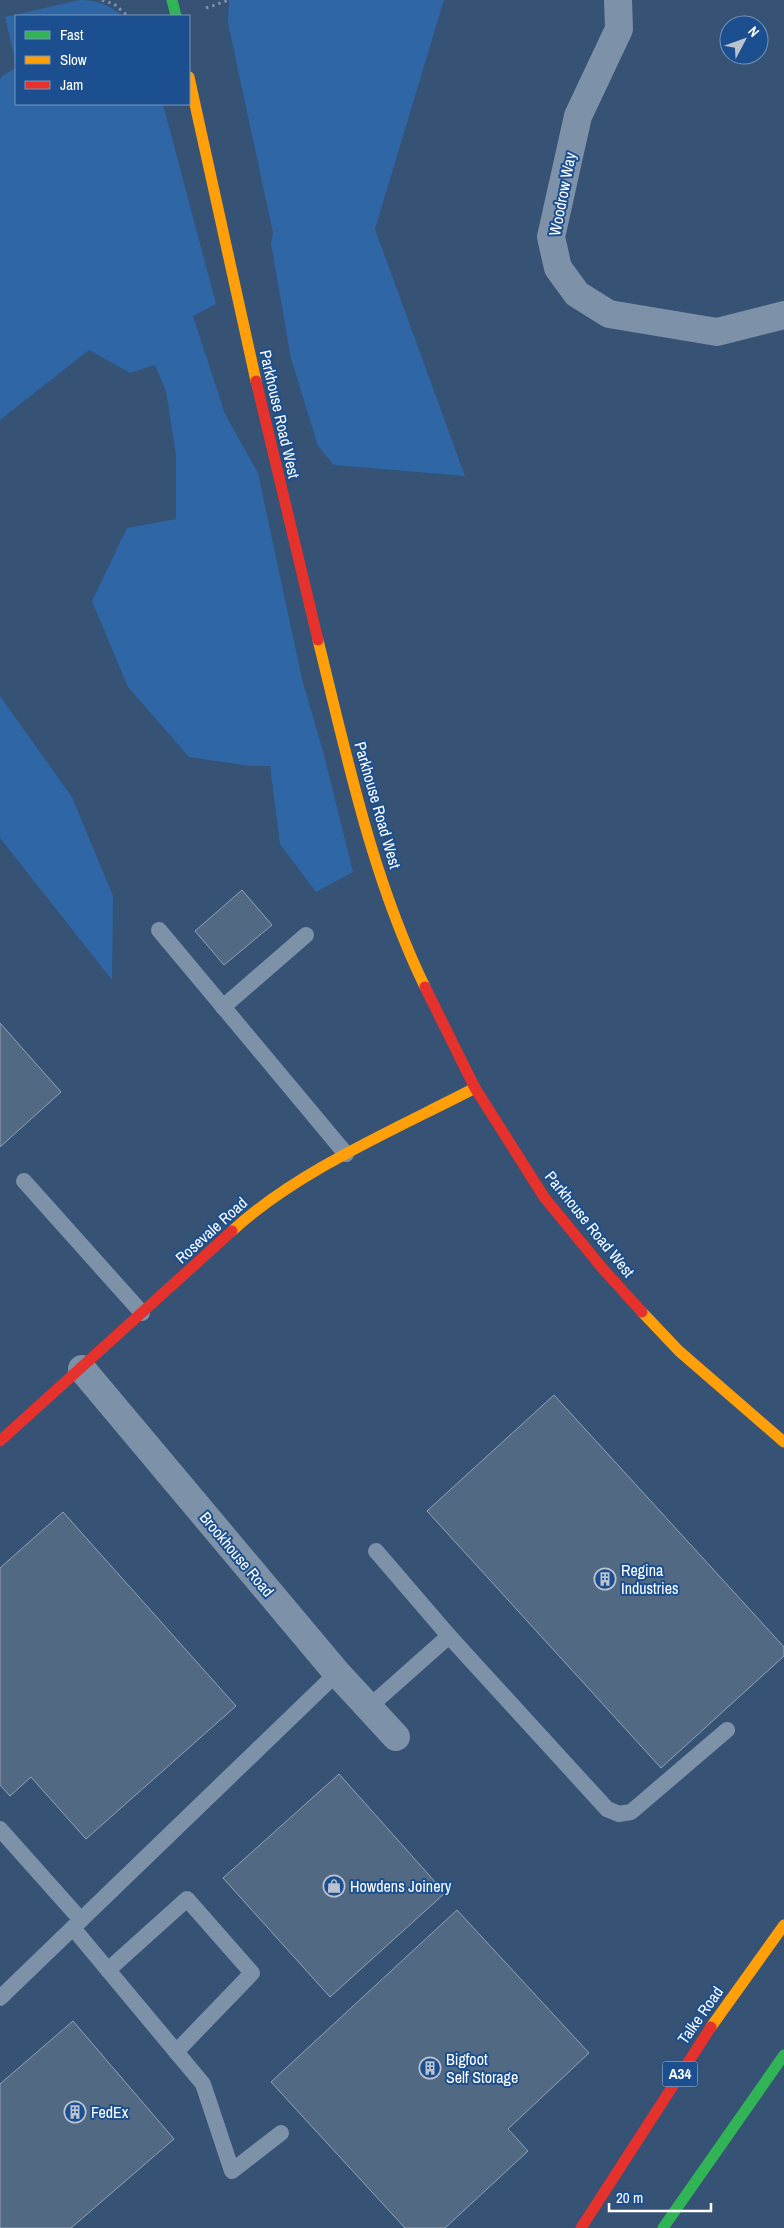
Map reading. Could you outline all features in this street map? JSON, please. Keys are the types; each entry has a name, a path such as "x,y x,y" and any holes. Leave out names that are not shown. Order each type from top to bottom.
{"main road":[{"path":"172,0 176,15"},
{"name":"Parkhouse Road West","path":"190,82 242,324 366,833 410,956 475,1088 544,1197 602,1269 679,1351 784,1442"},
{"name":"Rosevale Road","path":"0,1441 82,1369 252,1212 346,1154 475,1088"},
{"name":"Parkhouse Road West","path":"770,1428 784,1434"},
{"name":"Talke Road","path":"581,2228 701,2041 784,1925"},
{"path":"663,2228 784,2055"}],"street":[{"name":"Woodrow Way","path":"618,0 619,29 578,116 559,199 551,237 558,268 577,294 608,314 717,332 784,315"},
{"name":"Brookhouse Road","path":"82,1369 337,1673 396,1737"}],"lane":[{"path":"159,930 346,1154"},
{"path":"223,1007 306,935"},
{"path":"24,1181 142,1313"},
{"path":"376,1550 449,1636 607,1809 620,1814 631,1812 727,1730"},
{"path":"369,1707 449,1636"},
{"path":"0,1998 337,1673"},
{"path":"0,1829 77,1924 108,1970 203,2084 232,2170 281,2133"},
{"path":"108,1970 187,1899 252,1973 176,2052"}],"path":[{"path":"102,0 114,4 127,15"}],"shaded area":[{"path":"80,0 103,4 122,15 15,15 15,60 5,17"},
{"path":"229,0 444,0 375,229 465,476 334,465 318,446 291,359 271,243 273,233 228,23"},
{"path":"15,69 15,105 163,105 216,304 193,316 225,414 258,473 302,679 324,755 353,872 316,892 280,844 270,766 250,766 189,757 128,687 92,601 127,528 176,519 176,455 166,391 155,365 130,373 89,350 0,420 0,80 2,76"},
{"path":"0,696 72,797 113,896 112,980 0,838"}],"building":[{"path":"242,890 272,925 224,965 195,931"},
{"path":"0,1023 61,1092 0,1147"},
{"name":"Regina Industries","path":"554,1395 784,1647 784,1656 661,1768 427,1511"},
{"path":"63,1512 236,1706 86,1839 31,1777 10,1796 0,1785 0,1568"},
{"name":"Howdens Joinery","path":"339,1774 445,1893 330,1997 223,1878"},
{"name":"Bigfoot Self Storage","path":"457,1910 589,2053 508,2129 528,2151 445,2228 405,2228 271,2082"},
{"name":"FedEx","path":"73,2021 174,2139 71,2228 0,2228 0,2084"}],"traffic: fast":[{"path":"172,0 176,15"},
{"path":"663,2228 784,2055"}],"traffic: slow":[{"path":"190,82 256,381"},
{"path":"318,640 362,816 390,903 406,946 425,987"},
{"path":"232,1231 258,1209 317,1170 348,1152 475,1088"},
{"path":"642,1312 679,1351 784,1442"},
{"path":"711,2027 784,1925"}],"traffic: jam":[{"path":"256,381 318,640"},
{"path":"425,987 475,1088 544,1197 603,1269 642,1312"},
{"path":"0,1441 232,1231"},
{"path":"581,2228 711,2027"}],"place":[{"name":"Regina Industries","path":"605,1579"},
{"name":"Howdens Joinery","path":"334,1886"},
{"name":"Bigfoot Self Storage","path":"430,2068"},
{"name":"FedEx","path":"75,2112"}]}
